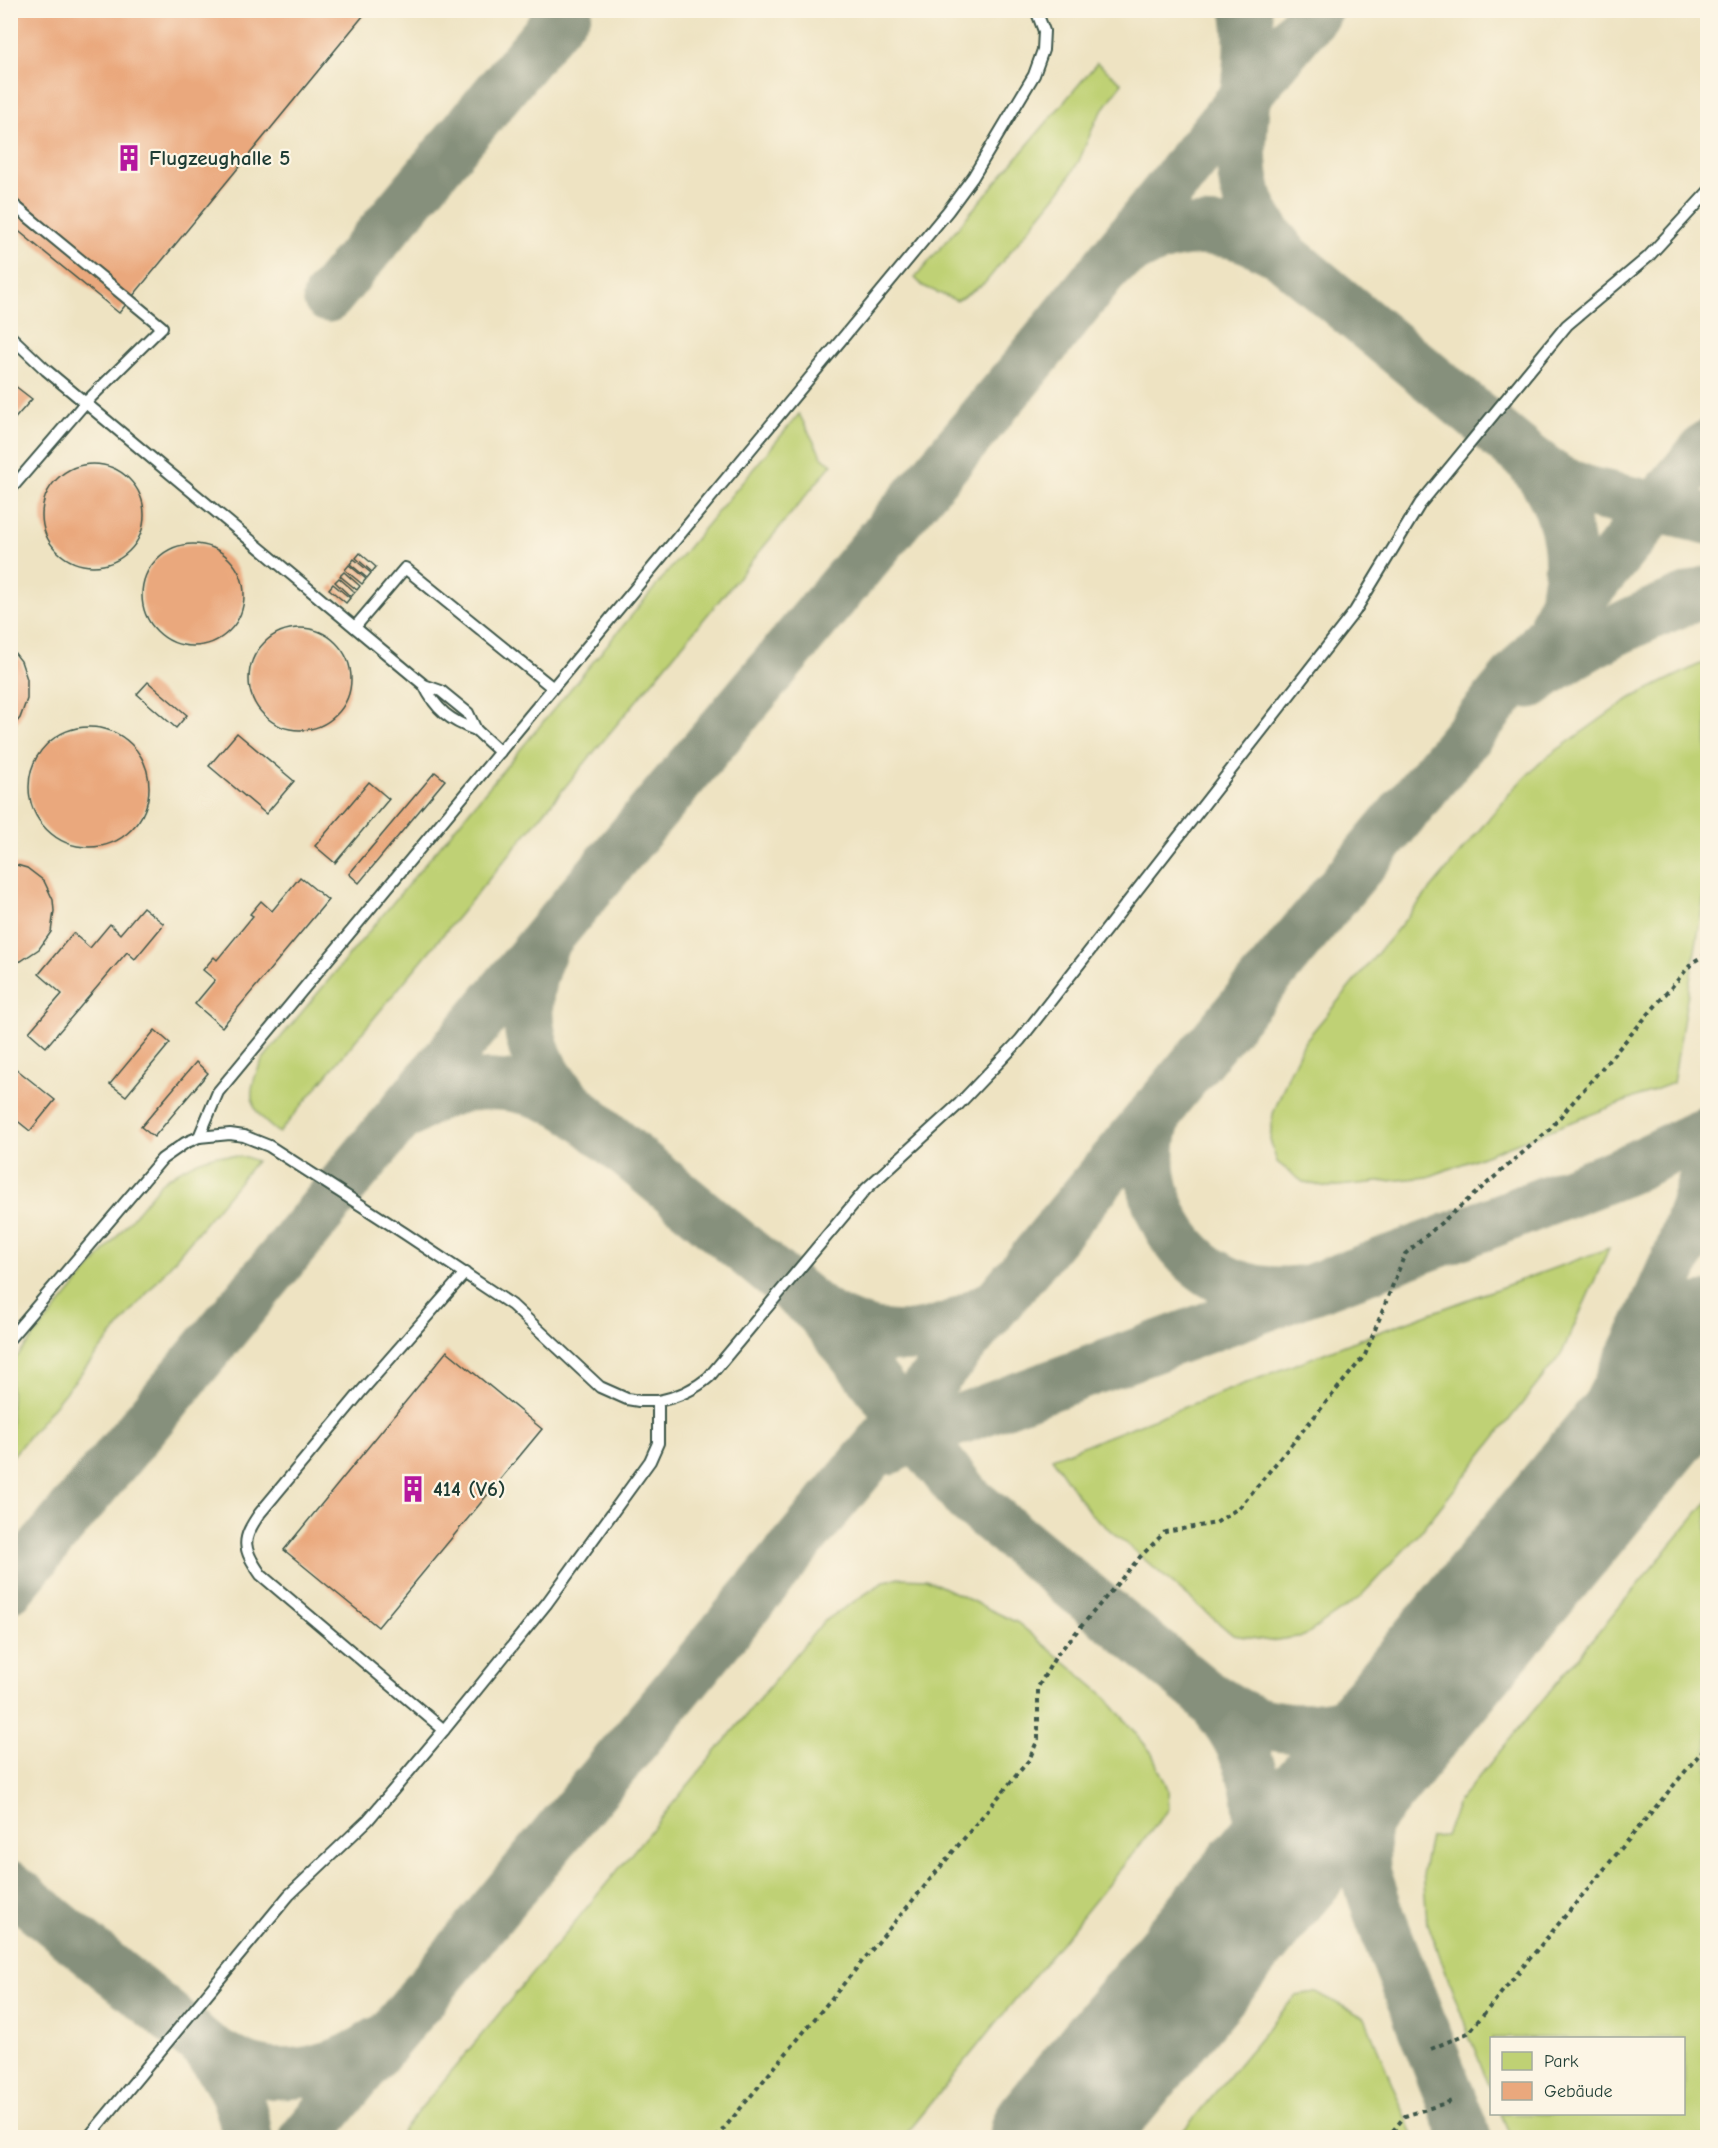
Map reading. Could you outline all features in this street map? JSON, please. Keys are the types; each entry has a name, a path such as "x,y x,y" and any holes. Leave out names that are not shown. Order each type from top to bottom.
{"lane":[{"path":"199,1137 218,1092 948,211 973,177 1010,117 1037,66 1043,50 1044,31 1036,10"},
{"path":"10,1338 162,1159 185,1143 199,1137 230,1134 264,1143 465,1273 532,1322 600,1387 627,1399 639,1401 658,1401 692,1389 709,1377 866,1189 960,1104 1020,1040 1355,611 1420,504 1567,325 1648,257 1707,192"},
{"path":"10,202 162,327 85,403 10,490"},
{"path":"10,336 85,403 424,685 441,691 468,713 476,730 500,752"},
{"path":"355,627 405,568 553,688"},
{"path":"444,1730 261,1575 247,1556 245,1544 247,1531 260,1513 359,1394 465,1273"},
{"path":"88,2138 289,1895 368,1820 547,1603 650,1461 658,1443 658,1401"}],"path":[{"path":"716,2138 1029,1760 1038,1739 1038,1687 1063,1648 1140,1557 1165,1532 1216,1523 1240,1507 1365,1355 1405,1254 1550,1130 1693,962 1707,953"},
{"path":"1431,2049 1468,2032 1707,1744"},
{"path":"1387,2138 1405,2116 1452,2101"}],"green space":[{"path":"1097,63 1122,83 1096,120 1079,161 1062,188 985,283 957,301 923,286 915,278"},
{"path":"799,414 822,457 832,464 279,1133 268,1125 260,1117 252,1100 253,1082 263,1059"},
{"path":"1707,663 1707,879 1673,1083 1428,1177 1328,1187 1303,1182 1277,1162 1270,1140 1273,1114 1305,1041 1514,788 1543,760 1629,699 1698,665"},
{"path":"217,1155 246,1157 256,1161 11,1458 11,1364 161,1183 187,1166"},
{"path":"1609,1248 1562,1353 1419,1534 1359,1598 1304,1636 1270,1641 1233,1635 1090,1513 1052,1458 1371,1335"},
{"path":"1707,1501 1707,2137 1511,2137 1501,2115 1685,2115 1685,2037 1490,2037 1490,2088 1427,1921 1423,1870 1430,1837 1445,1836 1458,1802"},
{"path":"899,1578 926,1579 1018,1623 1105,1696 1151,1752 1168,1789 1169,1809 904,2137 397,2137 823,1622 885,1581"},
{"path":"1316,1992 1365,2018 1414,2137 1178,2137 1296,1995"}],"building":[{"name":"Flugzeughalle 5","path":"10,10 368,10 119,313 10,224"},
{"path":"10,382 32,399 10,424"},
{"path":"93,464 112,468 129,479 140,496 144,515 140,534 129,551 112,562 93,566 74,562 57,551 46,534 42,515 46,496 57,479 74,468"},
{"path":"193,544 212,548 229,559 240,576 244,595 240,614 229,631 212,642 193,646 174,642 157,631 146,614 142,595 146,576 157,559 174,548"},
{"path":"360,553 376,567 372,572 356,558"},
{"path":"354,559 371,573 367,578 350,564"},
{"path":"349,565 366,579 362,584 345,570"},
{"path":"344,572 360,586 357,590 340,576"},
{"path":"339,578 355,592 351,597 335,582"},
{"path":"333,584 350,598 346,603 329,589"},
{"path":"300,628 319,632 336,643 347,660 351,679 347,698 336,715 319,726 300,730 281,726 264,715 253,698 249,679 253,660 264,643 281,632"},
{"path":"10,647 21,661 27,679 27,699 20,718 10,730"},
{"path":"148,682 187,715 176,728 137,694"},
{"path":"89,727 112,732 131,745 144,764 149,787 144,810 131,829 112,842 89,847 66,842 47,829 34,810 29,787 34,764 47,745 66,732"},
{"path":"237,733 294,781 266,814 209,766"},
{"path":"435,772 445,780 359,883 349,874"},
{"path":"369,782 389,799 335,863 315,846"},
{"path":"10,863 27,868 44,881 53,900 54,911 51,932 39,949 21,961 10,964"},
{"path":"300,877 328,900 222,1027 195,1004 215,980 203,970 214,957 217,960 253,916 250,914 261,901 272,911"},
{"path":"143,907 164,924 135,959 127,952 46,1047 29,1032 62,994 39,974 73,933 90,948 110,924 120,934"},
{"path":"155,1030 170,1043 126,1096 110,1084"},
{"path":"196,1062 208,1073 154,1137 141,1127"},
{"path":"10,1064 55,1100 30,1131 10,1115"},
{"name":"414 (V6)","path":"447,1351 542,1429 378,1627 284,1550"}],"taxiway":[{"path":"328,297 567,10"},
{"path":"1246,10 1249,57 1242,128 1243,175 1248,198 1255,214 1284,256 1556,479 1588,492 1708,519"},
{"path":"10,1587 584,894 1021,373 1317,10"},
{"path":"1118,258 1132,249 1162,237 1210,230 1247,238 1284,256"},
{"path":"305,2138 1708,445"},
{"path":"1532,463 1555,500 1568,540 1570,561 1568,582 1555,624"},
{"path":"1530,683 1594,642 1661,610 1708,591"},
{"path":"542,949 533,971 529,993 528,1015 531,1036 537,1056 547,1075 560,1093 577,1110"},
{"path":"408,1113 450,1091 472,1086 494,1085 515,1087 537,1093 558,1101 579,1113 819,1311 968,1499 1204,1693 1239,1714 1261,1723 1295,1728 1330,1726 1347,1722 1380,1711 1403,1698 1452,1656"},
{"path":"1163,1105 1155,1121 1151,1139 1151,1176 1168,1226 1182,1247 1200,1264 1221,1278 1244,1287 1269,1292 1297,1291"},
{"path":"889,1449 917,1435 1485,1225 1626,1170 1708,1131"},
{"path":"1463,1640 1544,1517 1600,1422 1646,1328 1681,1249 1708,1167"},
{"path":"820,1312 863,1331 883,1336 903,1337 944,1329 987,1308"},
{"path":"1416,1697 1383,1750 1368,1794 1364,1830 1365,1871 1381,1920 1466,2138"},
{"path":"1200,1961 1244,1892 1255,1857 1259,1833 1255,1784 1247,1761 1237,1738 1224,1717 1208,1698"},
{"path":"10,1886 205,2046 238,2065 266,2073 300,2073 350,2059 378,2042"},
{"path":"205,2046 221,2067 233,2089 242,2112 247,2138"}],"runway":[{"path":"1054,2138 1708,1346"}],"place":[{"name":"Flugzeughalle 5","path":"129,158"},
{"name":"414 (V6)","path":"413,1489"}]}
